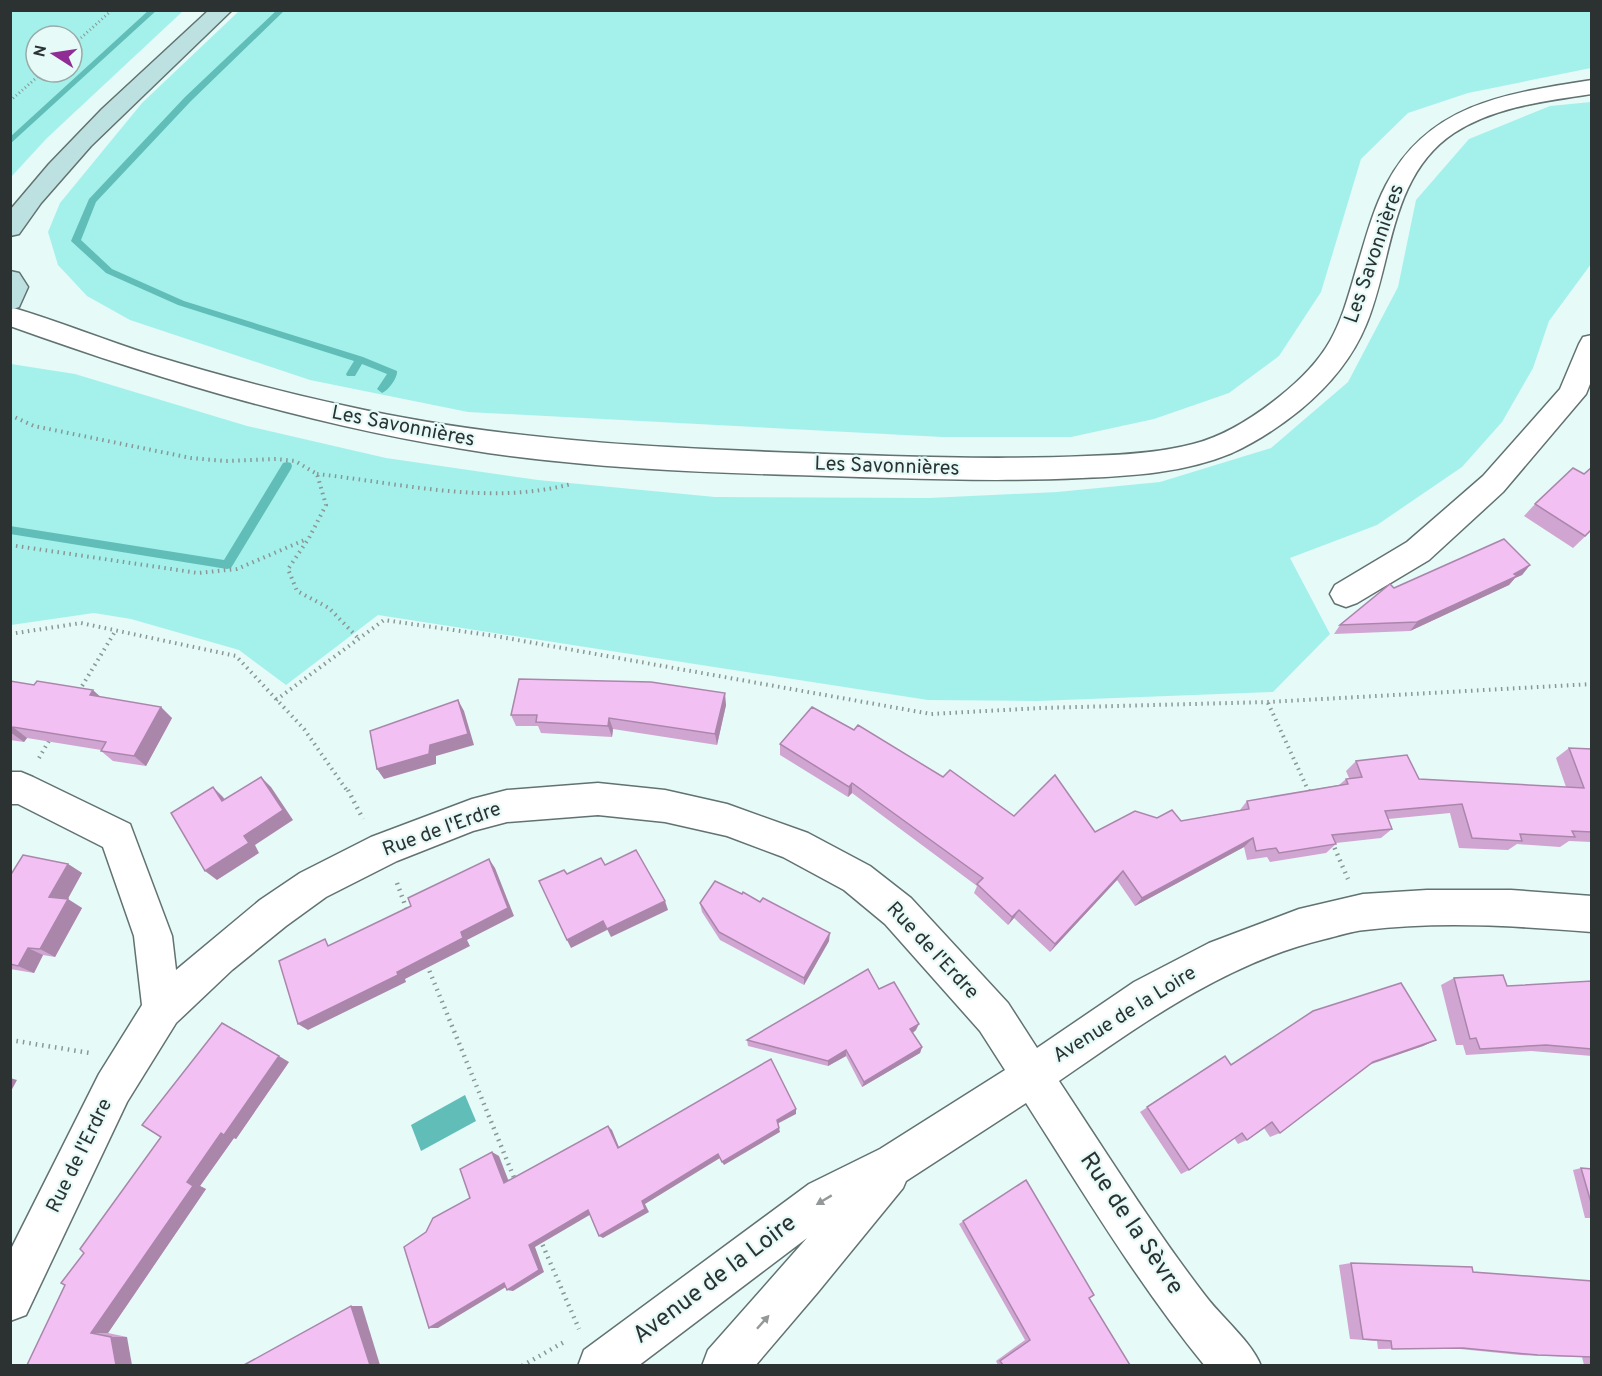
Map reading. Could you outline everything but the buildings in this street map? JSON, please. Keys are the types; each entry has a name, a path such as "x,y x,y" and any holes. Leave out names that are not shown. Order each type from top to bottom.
{"main road":[{"path":"10,228 22,210 89,136 222,10"},
{"path":"10,279 15,287 10,301"}],"street":[{"name":"Les Savonnières","path":"10,316 137,361 264,397 339,415 469,440 646,459 1017,471 1136,465 1198,454 1245,434 1286,406 1322,376 1352,327 1388,206 1403,172 1429,141 1474,114 1539,95 1592,87"},
{"path":"1346,594 1418,551 1493,484 1582,399 1592,344"},
{"path":"16,788 117,836 153,936 162,1009"},
{"name":"Rue de l'Erdre","path":"10,1299 113,1088 162,1009 219,957 273,913 313,885 384,849 472,815 507,806 598,799 665,806 727,820 795,845 857,878 898,911 994,1017 1030,1076"},
{"name":"Avenue de la Loire","path":"584,1345 824,1199 895,1164 1148,996 1222,956 1299,927 1364,912 1427,908 1511,908 1592,914"},
{"name":"Rue de la Sèvre","path":"1030,1076 1189,1311 1225,1354 1239,1365"},
{"name":"Avenue de la Loire","path":"724,1365 803,1277 895,1164"}],"path":[{"path":"84,35 112,10"},
{"path":"10,101 29,84"},
{"path":"10,415 34,426 190,458 225,461 295,460 317,474 474,493 516,494 552,490 573,484"},
{"path":"317,474 326,505 309,538 288,569 297,591 329,608 358,638"},
{"path":"10,546 198,573 237,569 309,538"},
{"path":"276,700 384,620 495,636 931,714 1041,708 1268,702 1592,684"},
{"path":"10,634 81,623 236,656 303,729 343,782 364,821 384,849 409,917"},
{"path":"74,699 116,630"},
{"path":"1268,702 1311,797"},
{"path":"16,788 56,729"},
{"path":"1330,839 1364,912"},
{"path":"426,961 517,1186"},
{"path":"10,1040 131,1060"},
{"path":"522,1365 584,1345 535,1228"}],"shaded area":[{"path":"11,10 183,11 47,138 11,177"},
{"path":"239,11 1591,11 1591,68 1468,93 1408,113 1361,159 1321,292 1279,356 1229,393 1154,419 1071,437 942,437 468,412 310,380 130,320 87,296 58,265 48,232 60,203 142,103"},
{"path":"1591,102 1591,264 1549,321 1533,368 1502,422 1462,467 1377,525 1290,558 1330,634 1273,692 1037,701 928,700 378,615 286,685 239,650 131,619 94,613 11,625 11,364 75,374 247,426 386,458 538,480 715,497 929,498 1057,492 1160,482 1271,448 1348,382 1398,287 1416,200 1469,139 1550,106"},
{"path":"465,1095 476,1121 421,1151 411,1125"}],"waterway":[{"path":"10,142 154,10"},
{"path":"282,10 188,99 92,201 76,241 109,271 181,303 360,359"},
{"path":"351,374 360,359"},
{"path":"360,359 393,373 382,389"},
{"path":"10,530 227,565 287,466"}]}
